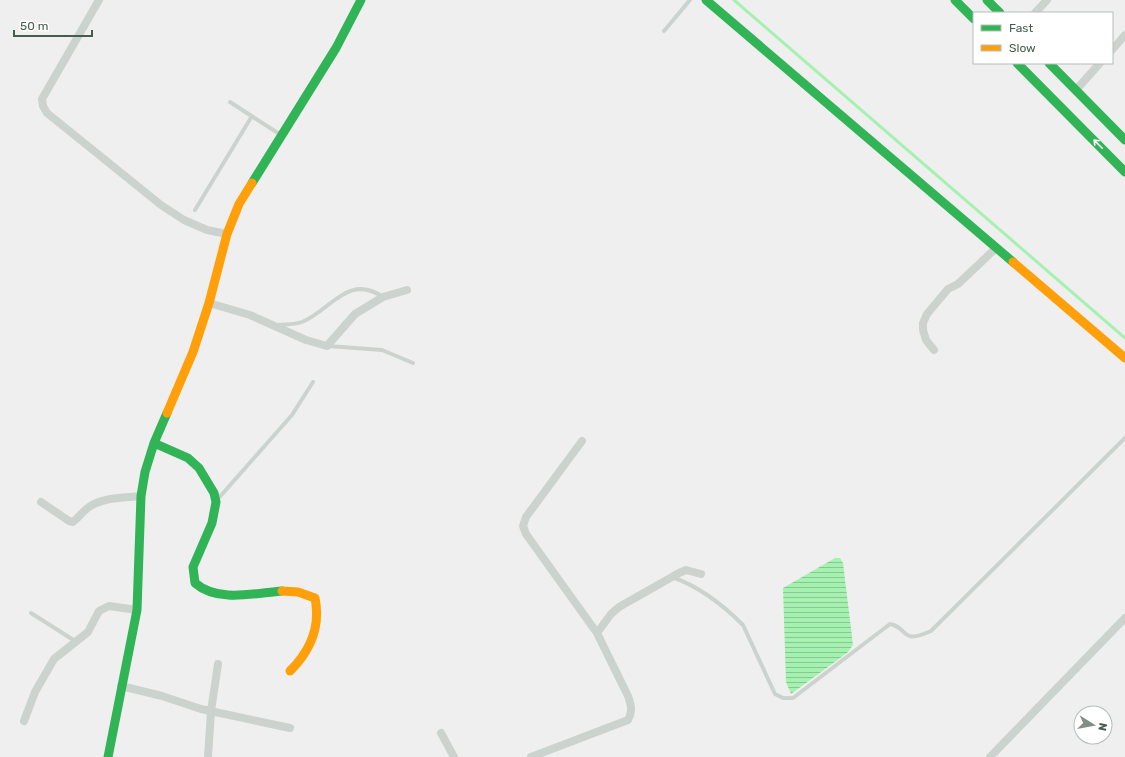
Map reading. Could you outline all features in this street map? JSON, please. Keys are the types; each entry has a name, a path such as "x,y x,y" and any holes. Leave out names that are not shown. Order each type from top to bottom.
{"main road":[{"path":"108,757 137,610 140,575 141,496 145,472 154,443 193,352 209,303 227,234 239,204 336,48 361,0"},
{"path":"706,0 995,249 1125,358"},
{"path":"956,0 973,18"},
{"path":"987,0 999,12"},
{"path":"1019,64 1125,172"},
{"path":"1050,64 1125,140"},
{"path":"154,443 188,458 199,468 214,493 216,502 212,523 193,567 195,583 199,587 229,596 245,596 288,591 308,594 315,598 318,607 311,643 298,663 290,671"}],"street":[{"path":"99,0 42,100 43,106 47,113 161,205 184,220 198,226 227,234"},
{"path":"1036,12 1047,0"},
{"path":"1113,49 1125,35"},
{"path":"1076,90 1099,64"},
{"path":"934,350 926,340 923,330 923,323 927,314 948,289 958,284 995,249"},
{"path":"209,303 250,315 306,340 327,346 355,314 383,297 408,290"},
{"path":"531,757 628,720 631,714 632,706 628,696 597,633 526,534 523,526 526,517 582,441"},
{"path":"41,502 69,521 73,522 90,506 107,500 141,496"},
{"path":"597,633 611,614 619,608 672,577 686,570 701,574"},
{"path":"24,721 35,692 54,659 88,632 99,611 109,606 137,610"},
{"path":"990,757 1125,618"},
{"path":"208,757 211,711 218,664"},
{"path":"121,686 162,696 211,711 290,728"},
{"path":"441,733 454,757"}],"lane":[{"path":"664,31 690,0"},
{"path":"230,102 281,136"},
{"path":"195,210 252,116"},
{"path":"274,325 302,322 352,290 369,289 383,297"},
{"path":"327,346 337,348 382,350 413,363"},
{"path":"216,502 292,415 313,382"},
{"path":"672,577 690,585 734,616 743,625 775,694 783,698 793,698 890,624 894,625 906,635 913,637 931,631 1125,438"},
{"path":"31,613 75,641"}],"shaded area":[{"path":"835,558 840,558 843,563 853,645 847,653 791,694 786,682 783,588"}],"waterway":[{"path":"734,0 1125,338"}],"traffic: fast":[{"path":"252,183 336,48 361,0"},
{"path":"706,0 1013,262"},
{"path":"955,0 973,18"},
{"path":"987,0 999,12"},
{"path":"1018,64 1125,172"},
{"path":"1050,64 1125,140"},
{"path":"108,757 137,610 141,496 145,472 154,443 167,413"},
{"path":"154,443 188,458 199,468 214,493 216,502 212,523 193,567 195,583 214,593 226,595 249,595 282,591"}],"traffic: slow":[{"path":"167,413 193,352 209,303 227,234 239,204 252,183"},
{"path":"1013,262 1125,358"},
{"path":"282,591 298,592 315,598 316,619 312,638 303,655 290,671"}]}
